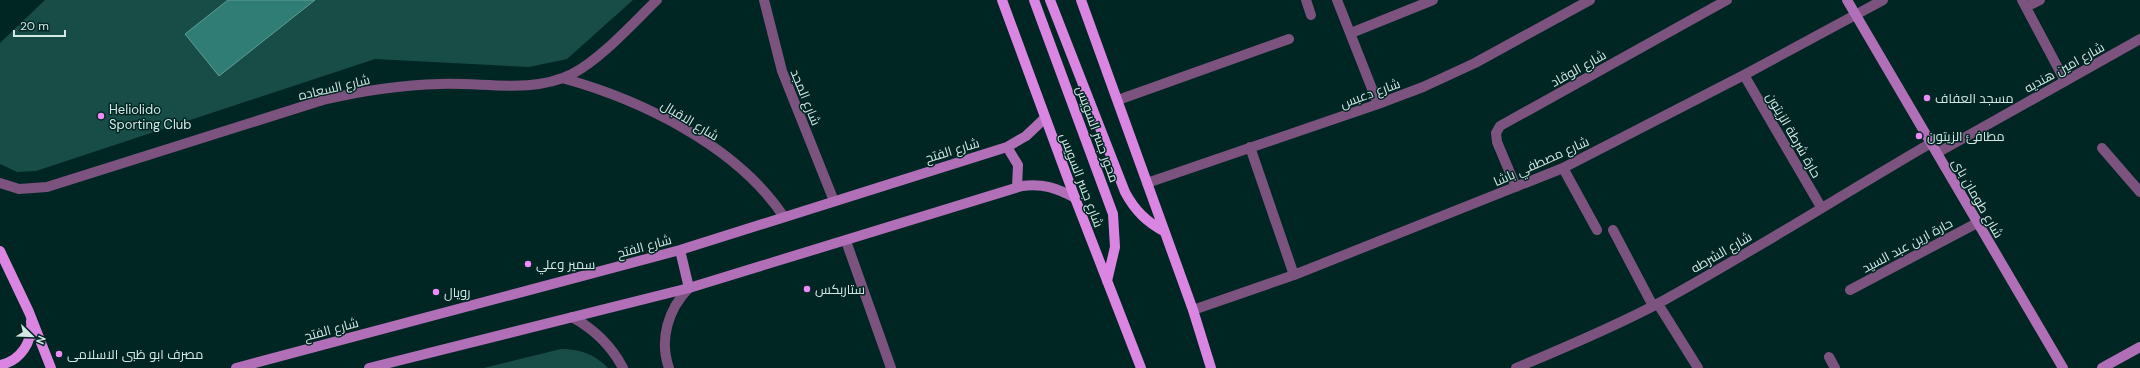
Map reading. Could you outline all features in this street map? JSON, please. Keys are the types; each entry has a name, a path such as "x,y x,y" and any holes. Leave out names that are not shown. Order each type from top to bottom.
{"main road":[{"name":"شارع جسر السويس","path":"1002,0 1075,198 1142,368"},
{"name":"محور جسر السويس","path":"1034,0 1113,214 1115,247 1108,281"},
{"name":"محور جسر السويس","path":"1050,0 1128,197 1145,220 1165,232"},
{"path":"1081,0 1194,310 1211,368"},
{"name":"شارع طومان باى","path":"1847,0 2063,368"},
{"name":"شارع الفتح","path":"236,368 680,250 1007,147 1022,139 1045,118"},
{"path":"1007,147 1018,166 1017,187"},
{"path":"369,368 689,288 846,241 1017,187 1045,185 1062,190 1075,198"},
{"path":"680,250 689,288"},
{"path":"0,251 29,312 50,364 57,368"},
{"path":"0,366 16,358 26,347 31,334 29,312"},
{"path":"2102,368 2140,347"}],"street":[{"name":"شارع السعاده","path":"0,183 19,189 47,187 323,100 355,93 438,84 528,86 562,78 590,63 657,0"},
{"name":"شارع المجد","path":"764,0 782,71 834,201"},
{"path":"1306,0 1311,15"},
{"path":"1337,0 1378,104"},
{"path":"1351,33 1433,0"},
{"name":"شارع دعبس","path":"1147,182 1378,104 1449,75 1590,0"},
{"name":"شارع الوقاد","path":"1516,187 1497,142 1496,133 1500,126 1727,0"},
{"name":"شارع مصطفي باشا","path":"1194,310 1294,275 1564,168 1744,75 1883,0"},
{"path":"2040,0 2024,4 2065,81"},
{"path":"1118,100 1289,39"},
{"name":"شارع امين هنديه","path":"1937,153 2140,39"},
{"name":"حارة شرطة الزيتون","path":"1744,75 1821,207"},
{"name":"شارع الاقبال","path":"562,78 630,101 693,135 729,160 761,188 772,198 784,217"},
{"name":"شارع الشرطه","path":"1516,368 1556,352 1655,305 1737,259 1821,207 1931,143"},
{"path":"1250,148 1294,275"},
{"path":"2102,148 2140,192"},
{"path":"1564,168 1596,230"},
{"name":"حارة ارين عبد السيد","path":"1850,290 1977,223"},
{"path":"1613,230 1655,305 1698,368"},
{"path":"846,241 891,368"},
{"path":"669,368 665,348 667,326 675,305 689,288"},
{"path":"572,317 585,324 602,339 616,356 623,368"},
{"path":"1829,357 1835,368"}],"shaded area":[{"name":"Heliolido Sporting Club","path":"45,0 633,0 567,59 529,67 375,59 36,171 17,172 0,164 0,43"},
{"path":"228,0 315,0 219,76 185,34"},
{"path":"561,349 586,353 598,359 608,368 484,368"}],"place":[{"name":"مسجد العفاف","path":"1927,98"},
{"name":"Heliolido Sporting Club","path":"101,116"},
{"name":"مطافئ الزيتون","path":"1919,136"},
{"name":"سمير وعلي","path":"528,264"},
{"name":"ستاربكس","path":"807,289"},
{"name":"رويال","path":"436,292"},
{"name":"مصرف ابو ظبى الاسلامى","path":"59,354"}]}
